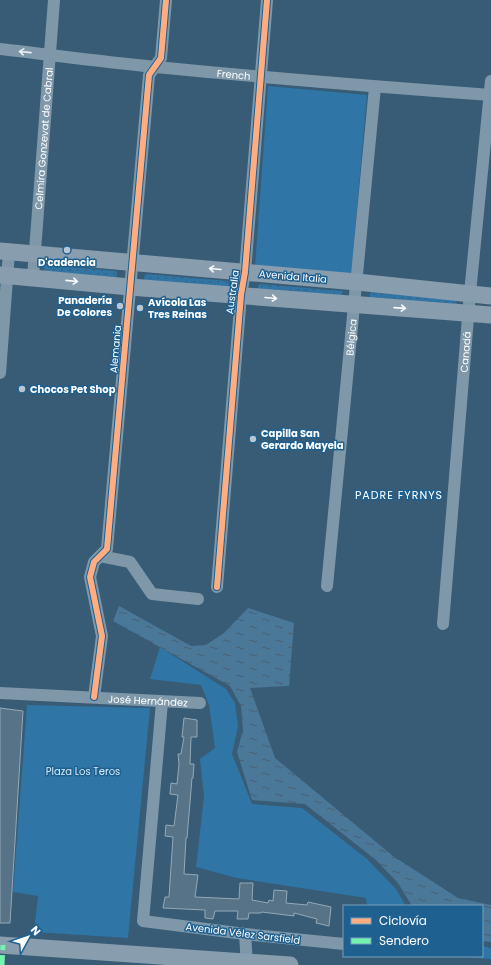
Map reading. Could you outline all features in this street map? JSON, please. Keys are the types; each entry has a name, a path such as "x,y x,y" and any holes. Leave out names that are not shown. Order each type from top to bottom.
{"main road":[{"name":"Avenida Italia","path":"5,251 357,282 491,296"},
{"path":"3,275 130,287 491,315"},
{"path":"0,945 290,965"}],"street":[{"name":"Celmira Gonzevat de Cabral","path":"33,277 54,0"},
{"name":"Alemania","path":"94,697 102,636 90,576 94,562 107,549 148,75 161,58 166,0"},
{"name":"Australia","path":"217,587 240,295 245,272 262,77 267,0"},
{"name":"French","path":"0,49 154,67 375,87 490,95"},
{"name":"Canadá","path":"443,624 468,313 491,81"},
{"name":"Bélgica","path":"327,586 375,87"},
{"path":"0,373 5,251"},
{"path":"100,556 130,562 152,594 198,599"},
{"name":"José Hernández","path":"0,693 200,703"},
{"name":"Avenida Vélez Sarsfield","path":"162,702 142,921 245,934 343,944"},
{"path":"245,934 247,963"}],"green space":[{"path":"268,86 367,95 351,276 255,267"},
{"path":"44,266 116,271 117,276 44,271"},
{"path":"146,274 228,281 229,286 146,281 144,279"},
{"path":"260,284 342,291 343,296 258,290 258,286"},
{"path":"370,293 456,300 457,305 370,298"},
{"path":"160,647 226,689 235,703 238,726 232,754 252,804 302,808 367,859 396,889 405,905 367,905 366,898 237,878 196,867 204,797 200,759 215,748 209,705 201,685 150,679"},
{"name":"Plaza Los Teros","path":"27,705 150,708 128,938 34,932 38,896 13,892"},
{"path":"483,946 491,948 491,959 464,957 483,957"}],"water":[{"path":"119,606 191,646 206,645 224,633 248,608 294,623 289,686 250,688 275,758 393,856 458,898 491,905 491,942 483,941 483,905 411,905 398,883 376,860 305,804 252,800 237,752 243,730 241,706 230,686 113,621"}],"building":[{"path":"0,708 23,711 10,923 0,923"},
{"path":"184,718 197,720 197,737 191,737 190,764 194,764 186,838 184,874 198,875 195,897 239,899 240,883 253,883 252,900 268,903 269,900 273,901 274,890 287,891 286,903 307,905 308,902 331,907 329,926 316,923 317,919 294,913 294,916 262,912 249,913 248,919 237,919 238,911 215,911 213,919 205,918 205,910 163,908 165,897 169,897 173,837 165,836 166,825 174,826 178,795 170,794 171,783 177,784 179,764 178,754 181,754 184,737 182,737"}],"marked path":[{"path":"2,965 3,945"}],"cycle path":[{"path":"94,697 102,636 90,577 94,562 107,549 149,75 161,58 166,0"},
{"path":"217,587 267,0"}],"place":[{"name":"D'cadencia","path":"67,250"},
{"name":"Panadería De Colores","path":"120,306"},
{"name":"Avícola Las Tres Reinas","path":"140,308"},
{"name":"Chocos Pet Shop","path":"22,389"},
{"name":"Capilla San Gerardo Mayela","path":"253,439"}],"district":[{"name":"PADRE FYRNYS","path":"399,495"}]}
